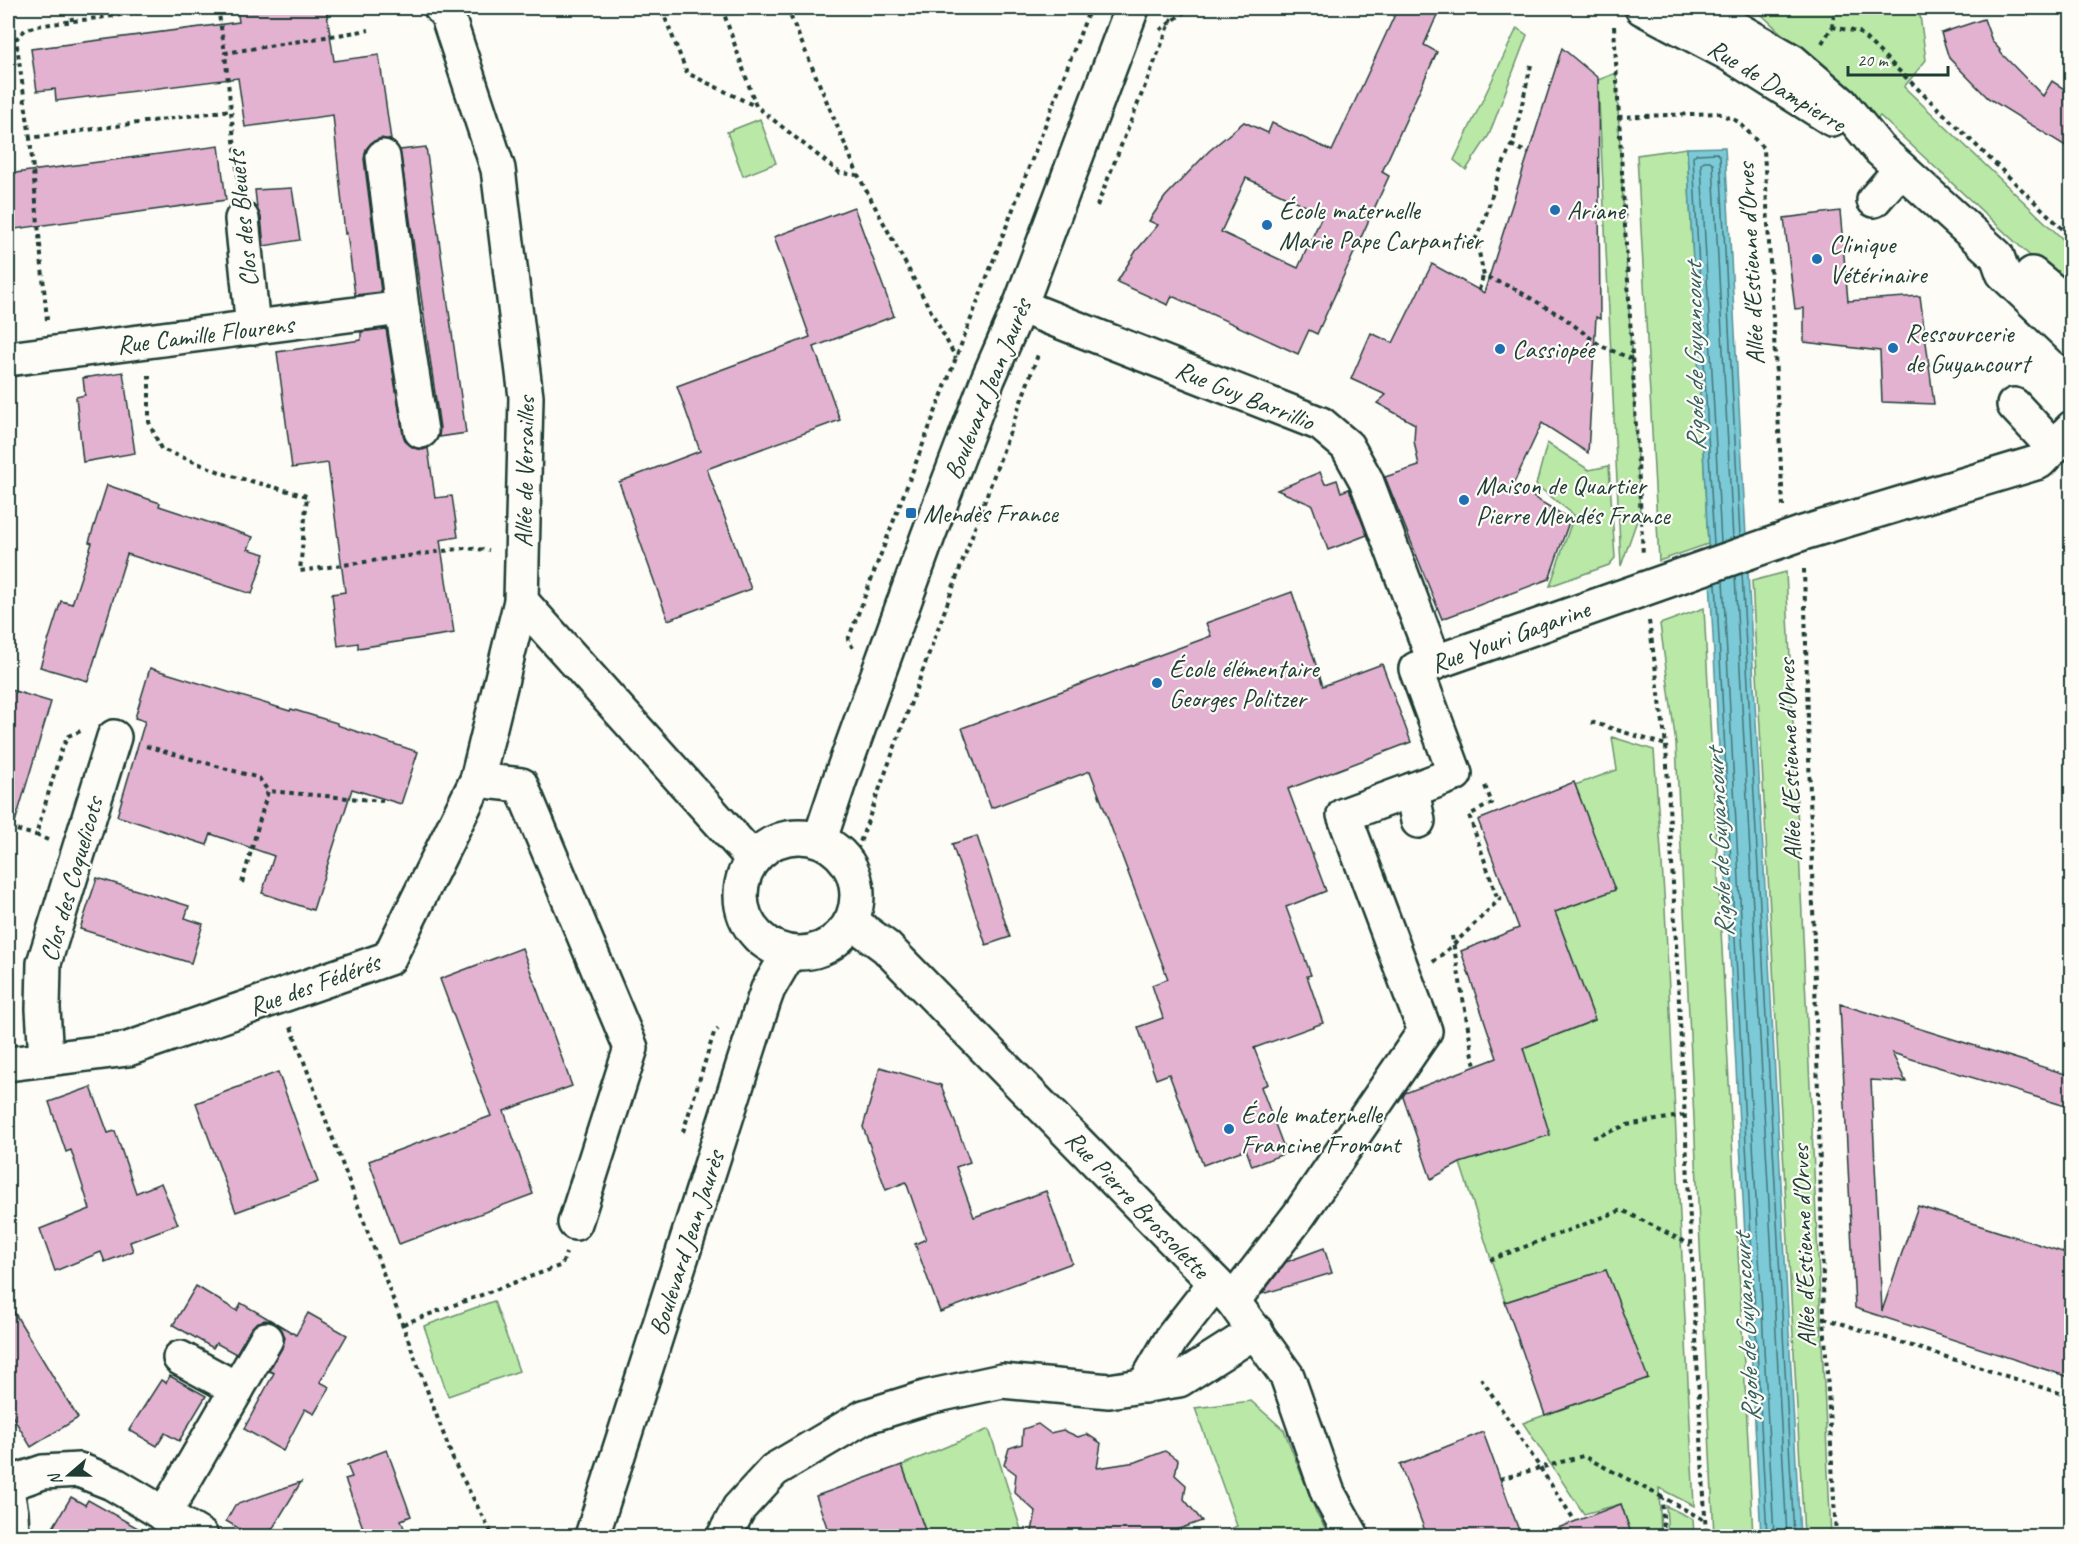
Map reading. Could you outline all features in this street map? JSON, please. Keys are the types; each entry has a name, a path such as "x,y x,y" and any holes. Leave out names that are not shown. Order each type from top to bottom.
{"street":[{"name":"Allée de Versailles","path":"441,8 447,14 498,169 526,397 520,601"},
{"name":"Boulevard Jean Jaurès","path":"820,839 838,782 928,536 988,379 1020,306 1132,8"},
{"name":"Rue de Dampierre","path":"1691,8 1735,28 1792,61 1842,104 1890,159 1997,256 2003,273 2072,339"},
{"name":"Rue de Dampierre","path":"1628,13 1747,65 1890,159"},
{"path":"383,157 402,308 422,431"},
{"path":"1874,200 1890,159"},
{"name":"Clos des Bleuets","path":"242,219 253,328"},
{"name":"Rue de Dampierre","path":"1997,256 2015,260 2072,307"},
{"name":"Rue Guy Barrillio","path":"1020,306 1320,424 1347,446 1366,480 1435,663"},
{"name":"Rue Camille Flourens","path":"8,359 402,308"},
{"path":"2014,405 2062,437"},
{"name":"Rue Youri Gagarine","path":"1144,1386 1172,1338 1224,1292 1299,1215 1425,1031 1344,815 1412,801 1455,774 1416,669 1803,533 2039,462 2062,437"},
{"path":"520,601 753,858"},
{"name":"Rue des Fédérés","path":"8,1064 128,1049 390,958 477,780 520,601"},
{"name":"Clos des Coquelicots","path":"46,1059 43,1009 44,963 114,737"},
{"path":"477,780 521,785 631,1048 575,1223"},
{"path":"806,836 820,839 840,852 851,867 858,885 858,904 852,922 841,937 825,948 807,953 789,953 770,946 754,933 745,915 740,896 743,876 753,858 768,845 786,837 806,836"},
{"name":"Rue Pierre Brossolette","path":"852,922 886,947 1224,1292 1256,1331 1287,1376 1328,1493 1352,1536"},
{"name":"Boulevard Jean Jaurès","path":"591,1536 764,1000 789,953"},
{"path":"724,1536 739,1508 774,1470 864,1417 928,1397 1002,1381 1109,1391 1179,1380 1256,1331"},
{"path":"164,1515 267,1339"},
{"path":"180,1358 237,1389"},
{"path":"8,1484 42,1472 79,1470 112,1484 201,1536"},
{"path":"8,1496 12,1536"}],"path":[{"path":"71,8 72,21"},
{"path":"50,354 30,138 16,39 25,30 36,26 174,8"},
{"name":"Clos des Bleuets","path":"218,8 225,53 242,219"},
{"path":"722,8 756,106"},
{"path":"787,8 858,175 956,358"},
{"path":"1095,209 1176,8"},
{"path":"1152,35 1190,8"},
{"path":"662,10 687,74 756,106 840,173 858,175"},
{"path":"1628,13 1618,117 1645,587 1666,745 1706,1536"},
{"path":"1832,27 1859,32 2072,238"},
{"path":"225,53 369,30"},
{"path":"8,52 18,48"},
{"path":"1484,276 1476,238 1485,221 1498,176 1511,145 1523,106 1531,65"},
{"path":"30,138 231,110"},
{"name":"Allée d'Estienne d'Orves","path":"1618,117 1718,113 1739,122 1764,149 1783,512 1803,533 1824,1318 1836,1536"},
{"path":"1511,145 1528,153"},
{"path":"1479,290 1482,275 1484,276"},
{"path":"1484,276 1513,288 1563,317 1601,346 1632,359"},
{"path":"851,867 1052,317"},
{"path":"149,341 149,422 161,449 228,475 307,496 300,571 465,548 523,553"},
{"path":"1591,722 1666,745"},
{"path":"1483,780 1492,803 1469,815 1498,900"},
{"path":"242,882 268,791 383,801"},
{"path":"8,828 36,835"},
{"path":"1426,968 1506,893"},
{"path":"1452,936 1475,1067"},
{"path":"280,996 454,1462 494,1536"},
{"path":"1593,1138 1627,1125 1685,1115"},
{"path":"1490,1260 1622,1210 1692,1245"},
{"path":"403,1324 561,1265 575,1223"},
{"path":"1824,1318 2072,1397"},
{"path":"1480,1378 1575,1521"},
{"path":"1500,1479 1583,1456 1706,1521"},
{"path":"1662,1497 1664,1536"}],"green space":[{"path":"1756,8 1919,8 1926,60 1904,87 2071,247 2071,294 1880,116 1874,122"},
{"path":"1517,28 1527,35 1489,135 1466,170 1454,160"},
{"path":"1616,73 1640,512 1621,566 1598,80"},
{"path":"760,119 776,163 743,176 727,132"},
{"path":"1687,148 1708,544 1659,561 1637,155"},
{"path":"1547,443 1589,470 1609,466 1615,558 1609,565 1550,586 1574,515 1536,485"},
{"path":"1786,572 1831,1536 1804,1536 1752,581"},
{"path":"1704,608 1753,1536 1714,1536 1676,744 1660,624"},
{"path":"1612,737 1654,750 1665,908 1694,1506 1659,1488 1661,1536 1632,1536 1621,1504 1584,1514 1523,1423 1647,1378 1606,1270 1505,1302 1460,1163 1523,1048 1595,1020 1555,912 1614,890 1575,785 1617,770"},
{"path":"494,1301 519,1371 448,1396 424,1326"},
{"path":"1251,1401 1284,1430 1316,1512 1330,1536 1216,1536 1237,1526 1195,1408"},
{"path":"989,1429 1023,1536 927,1536 902,1465"},
{"path":"1666,1506 1693,1519 1694,1536 1668,1536"}],"water":[{"path":"1725,147 1800,1536 1761,1536 1687,148"}],"building":[{"path":"237,8 326,8 334,61 379,55 391,140 381,138 372,142 366,149 364,159 381,292 355,295 347,233 345,234 333,115 245,127 238,78 56,101 55,89 37,91 31,49 239,22"},
{"path":"1398,8 1440,8 1424,45 1437,52 1382,172 1389,176 1317,334 1309,330 1298,354 1172,296 1168,305 1117,282 1136,251 1158,225 1149,221 1165,197 1209,151 1244,122 1268,133 1272,123 1332,151","holes":["1246,178 1323,214 1298,268 1221,232"]},
{"path":"1984,19 1992,41 1999,51 2043,96 2052,81 2072,94 2072,150 1988,98 1949,58 1941,33"},
{"path":"1562,48 1598,78 1600,319 1596,317 1588,453 1542,423 1513,485 1570,519 1549,579 1442,619 1385,477 1419,466 1414,441 1415,424 1377,403 1386,395 1351,379 1371,333 1393,343 1432,264 1484,293"},
{"path":"219,146 226,200 8,230 8,174"},
{"path":"426,147 466,433 439,437 440,428 400,150"},
{"path":"292,188 300,240 264,246 255,190"},
{"path":"854,207 894,316 814,347 840,420 707,469 751,589 668,620 619,482 700,451 677,386 810,337 774,237"},
{"path":"1840,211 1848,301 1920,296 1934,404 1882,402 1880,351 1804,342 1804,308 1795,309 1784,218"},
{"path":"386,329 406,442 414,448 423,450 428,448 435,498 452,496 458,537 440,540 454,633 358,648 358,643 338,646 332,594 345,592 328,463 292,468 277,352 361,340 361,332"},
{"path":"123,372 135,453 83,462 76,397 85,395 83,378"},
{"path":"1320,472 1325,484 1337,480 1341,492 1349,489 1367,535 1328,550 1312,505 1277,490"},
{"path":"107,485 160,503 159,506 253,537 248,549 265,554 252,594 127,554 88,681 40,667 61,601 72,604 92,543 89,542"},
{"path":"1292,592 1323,686 1382,664 1411,742 1288,789 1326,891 1286,907 1311,975 1307,976 1323,1023 1254,1048 1268,1084 1261,1087 1286,1153 1252,1166 1246,1149 1203,1165 1169,1074 1156,1079 1138,1027 1163,1018 1152,985 1168,979 1090,771 991,808 962,728 1211,636 1206,623"},
{"path":"150,668 337,723 337,725 418,752 401,804 352,789 313,910 262,893 274,856 211,834 207,845 117,816 145,721 135,718"},
{"path":"8,689 51,702 14,826 8,825"},
{"path":"1574,782 1615,890 1555,912 1595,1020 1523,1048 1550,1135 1460,1163 1431,1179 1403,1097 1405,1093 1497,1058 1461,951 1519,928 1478,820"},
{"path":"977,836 1010,937 986,945 952,844"},
{"path":"97,878 189,906 185,918 203,924 191,963 80,929"},
{"path":"522,948 572,1086 504,1111 533,1194 399,1244 369,1161 491,1116 440,979"},
{"path":"1840,1004 2072,1076 2072,1108 1892,1053 1906,1082 1871,1080 1882,1311 1918,1206 2072,1255 2072,1378 1855,1308"},
{"path":"880,1067 941,1085 970,1162 956,1167 974,1217 1046,1191 1072,1263 940,1312 915,1244 926,1239 906,1182 886,1190 863,1127"},
{"path":"278,1072 318,1182 236,1212 196,1103"},
{"path":"91,1087 108,1133 115,1131 136,1193 161,1183 178,1224 130,1242 133,1251 105,1262 101,1252 55,1271 40,1229 90,1209 71,1150 66,1152 49,1102"},
{"path":"1324,1248 1332,1273 1262,1294 1286,1262"},
{"path":"1606,1270 1648,1378 1545,1415 1505,1302"},
{"path":"196,1286 237,1311 241,1303 274,1322 265,1320 256,1323 236,1354 216,1343 213,1348 173,1325"},
{"path":"8,1302 78,1418 31,1447 8,1409"},
{"path":"308,1313 347,1335 320,1382 330,1387 314,1414 305,1409 283,1451 244,1429 274,1373 269,1371 282,1348 285,1338 276,1323 296,1335"},
{"path":"170,1376 206,1396 179,1441 165,1433 157,1446 129,1430 161,1380 166,1383"},
{"path":"1038,1424 1050,1433 1063,1430 1078,1437 1087,1434 1101,1443 1097,1468 1136,1462 1165,1451 1178,1460 1175,1475 1186,1485 1184,1499 1202,1521 1159,1536 1031,1536 1036,1512 1014,1492 1016,1474 1004,1465 1009,1448 1022,1444 1023,1429"},
{"path":"1483,1432 1521,1536 1427,1536 1400,1465"},
{"path":"387,1450 411,1516 401,1520 407,1536 366,1536 345,1479 352,1477 347,1465"},
{"path":"902,1465 927,1536 830,1536 816,1496"},
{"path":"301,1482 268,1536 252,1536 226,1521 235,1505"},
{"path":"71,1497 85,1505 88,1500 152,1536 48,1536"},
{"path":"1621,1504 1632,1536 1543,1536 1542,1534"}],"place":[{"name":"Ariane","path":"1555,210"},
{"name":"École maternelle Marie Pape Carpantier","path":"1267,225"},
{"name":"Clinique Vétérinaire","path":"1817,259"},
{"name":"Ressourcerie de Guyancourt","path":"1893,348"},
{"name":"Cassiopée","path":"1500,349"},
{"name":"Maison de Quartier Pierre Mendés France","path":"1464,500"},
{"name":"Mendès France","path":"911,513"},
{"name":"École élémentaire Georges Politzer","path":"1157,683"},
{"name":"École maternelle Francine Fromont","path":"1229,1129"}],"water label":[{"name":"Rigole de Guyancourt","path":"1694,357"},
{"name":"Rigole de Guyancourt","path":"1719,843"},
{"name":"Rigole de Guyancourt","path":"1746,1328"}]}
